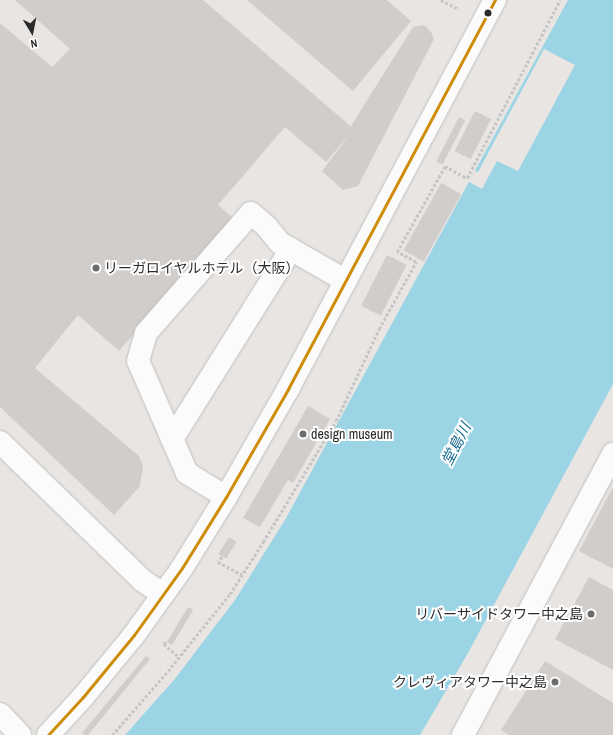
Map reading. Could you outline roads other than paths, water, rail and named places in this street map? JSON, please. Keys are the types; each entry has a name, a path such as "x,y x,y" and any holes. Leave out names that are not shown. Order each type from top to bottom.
{"street":[{"path":"48,735 109,666 163,594 226,497 288,390 495,0"},
{"path":"226,497 187,473 138,361 146,332 251,213 286,246 346,281"},
{"path":"170,434 286,246"},
{"path":"0,442 143,581 163,594"},
{"path":"463,735 613,454"},
{"path":"0,714 20,735"}],"water":[{"name":"堂島川","path":"568,0 613,0 613,384 468,653 420,735 125,735 174,680 235,600 285,520"}],"place":[{"name":"リーガロイヤルホテル（大阪）","path":"96,268"},
{"name":"design museum","path":"303,434"},
{"name":"リバーサイドタワー中之島","path":"591,614"},
{"name":"クレヴィアタワー中之島","path":"555,682"}]}
